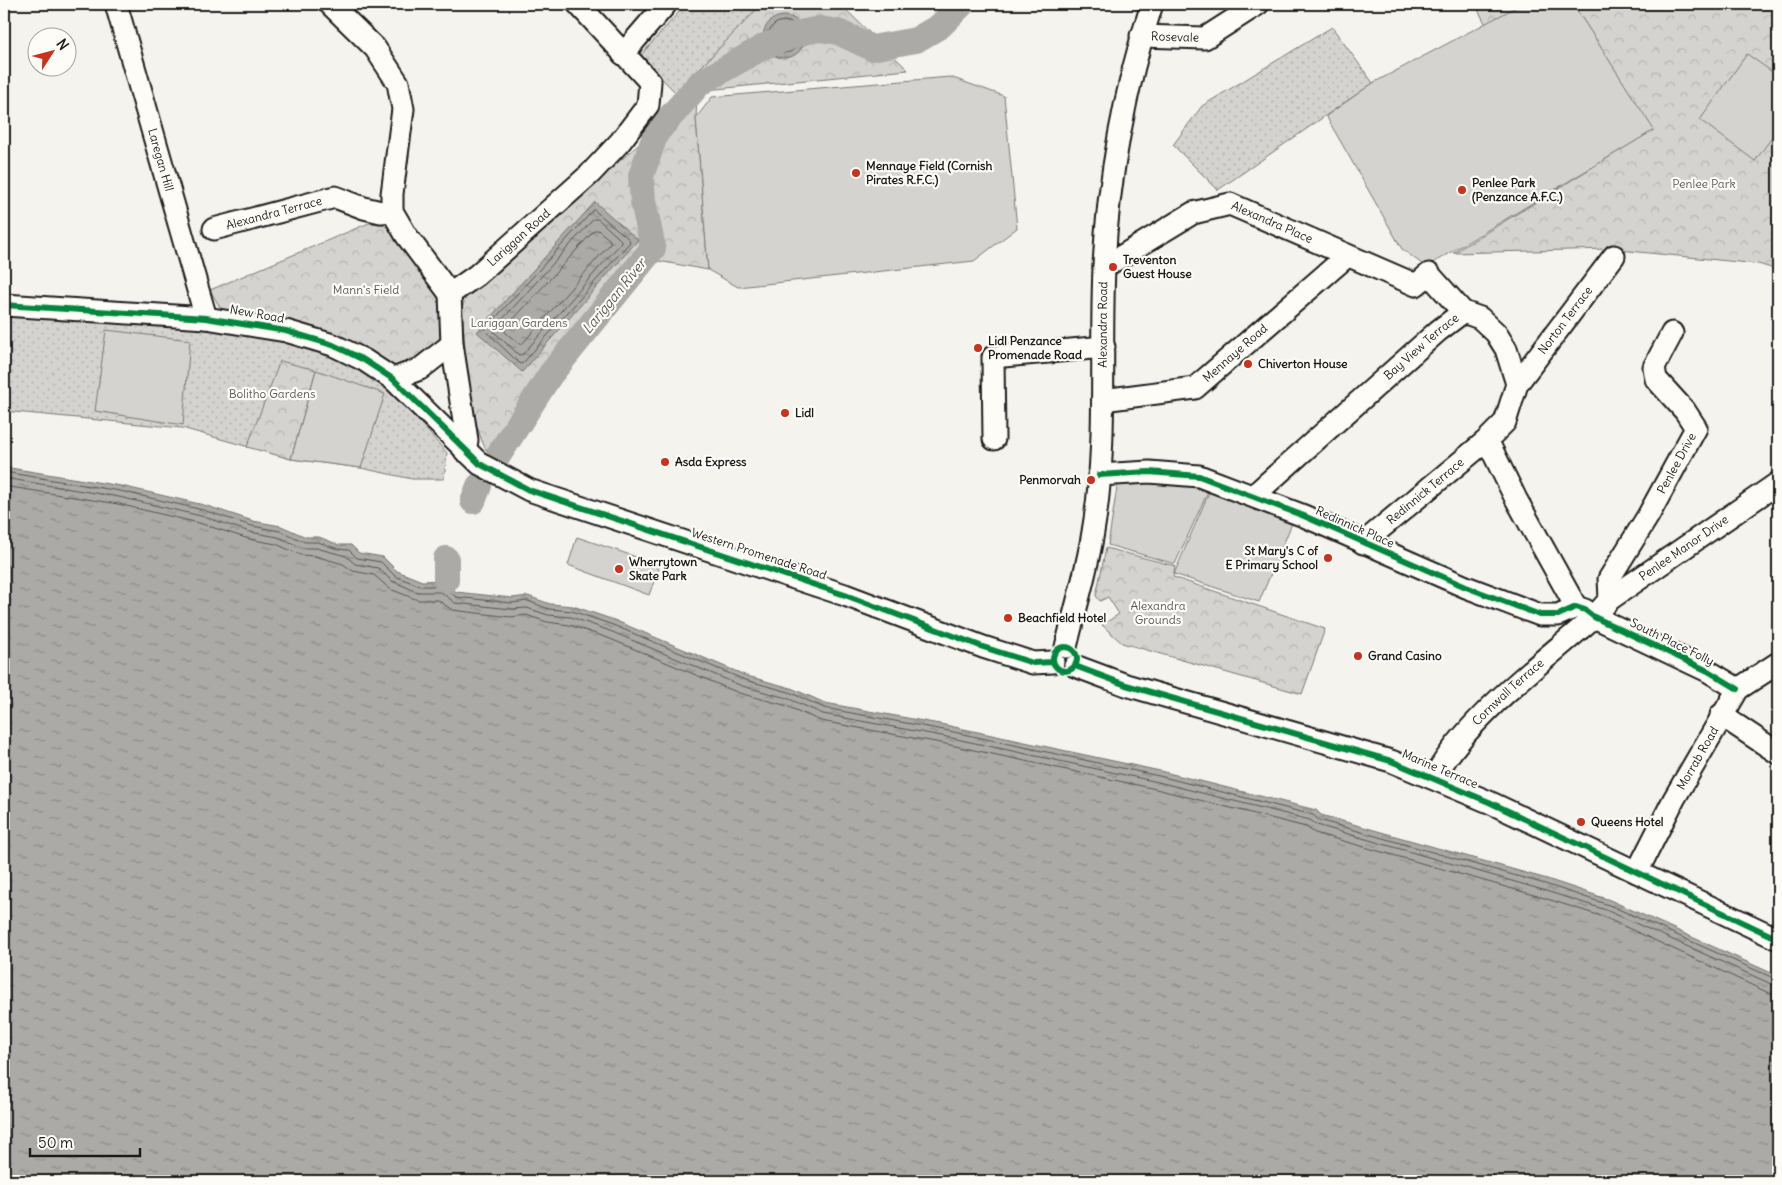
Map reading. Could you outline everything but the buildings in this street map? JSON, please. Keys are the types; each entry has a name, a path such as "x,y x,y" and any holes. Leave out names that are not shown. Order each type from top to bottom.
{"street":[{"name":"Laregan Hill","path":"116,4 206,318"},
{"path":"330,4 375,48 398,83 403,109 396,154 392,211 406,235 450,294 452,344 466,430 465,451"},
{"name":"Lariggan Road","path":"450,294 477,276 590,174 620,142 648,106 650,82 578,4"},
{"path":"623,54 666,4"},
{"name":"Alexandra Road","path":"1060,655 1093,532 1102,400 1104,267 1111,187 1141,36 1152,4"},
{"name":"Rosevale","path":"1141,36 1205,38 1258,4"},
{"name":"Alexandra Terrace","path":"214,229 335,196 364,208 382,212 392,211"},
{"name":"Alexandra Place","path":"1104,267 1193,213 1230,204 1347,256 1422,280 1463,312"},
{"name":"Mennaye Road","path":"1102,400 1195,388 1347,256"},
{"name":"Norton Terrace","path":"1517,384 1614,256"},
{"name":"New Road","path":"4,305 206,318 286,330 333,345 364,360 394,379 465,451"},
{"name":"Bay View Terrace","path":"1253,496 1438,331 1463,312 1480,318 1496,333 1506,349 1517,384"},
{"name":"Penlee Drive","path":"1610,598 1609,579 1648,516 1696,428 1685,411 1656,380 1654,367 1672,334"},
{"path":"394,379 420,369 452,344"},
{"path":"994,440 993,357 1104,347"},
{"path":"1517,384 1505,422 1487,440 1516,499 1585,612"},
{"name":"Redinnick Terrace","path":"1363,542 1487,440"},
{"name":"Western Promenade Road","path":"465,451 480,464 529,490 845,594 983,647 1033,662 1060,655 1057,669 1063,672 1069,671 1075,666"},
{"name":"Redinnick Place","path":"1098,475 1149,472 1199,476 1253,496 1466,587 1540,615 1585,612"},
{"name":"Penlee Manor Drive","path":"1585,612 1610,598 1778,483"},
{"name":"South Place Folly","path":"1585,612 1708,671 1738,689"},
{"name":"Cornwall Terrace","path":"1434,778 1443,761 1472,725 1585,612"},
{"name":"Morrab Road","path":"1637,872 1721,715 1738,689 1778,663"},
{"name":"Marine Terrace","path":"1075,666 1126,685 1380,757 1434,778 1778,939"},
{"path":"1721,715 1778,752"}],"green space":[{"path":"686,4 762,4 676,93 640,56"},
{"path":"762,4 840,4 908,70 676,93"},
{"path":"1475,4 1522,4 1486,25"},
{"name":"Penlee Park (Penzance A.F.C.)","path":"1522,4 1573,4 1654,130 1426,267 1402,249 1326,116 1373,83"},
{"name":"Penlee Park","path":"1573,4 1778,4 1778,270 1758,264 1609,249 1453,253 1653,130"},
{"path":"1332,27 1373,83 1218,190 1173,145 1202,106"},
{"path":"1747,54 1778,76 1778,129 1755,161 1700,120"},
{"name":"Mennaye Field (Cornish Pirates R.F.C.)","path":"950,77 1004,96 1017,228 974,261 738,287 708,270 696,118 712,97"},
{"name":"Lariggan Gardens","path":"697,95 696,118 708,270 642,258 548,373 505,434 486,450 474,417 468,380 462,308 466,297 595,182"},
{"name":"Mann's Field","path":"369,223 382,224 399,236 447,298 443,337 414,363 389,367 278,316 221,309 210,290"},
{"name":"Bolitho Gardens","path":"4,313 186,326 285,338 328,353 386,385 447,453 444,479 412,479 361,468 291,459 182,428 4,411"},
{"path":"106,330 190,340 183,425 95,411"},
{"path":"280,361 316,370 291,459 247,447"},
{"path":"316,370 385,394 361,468 291,459"},
{"path":"1150,476 1209,489 1175,564 1108,545 1118,481"},
{"path":"1210,490 1293,521 1259,602 1174,574"},
{"name":"Wherrytown Skate Park","path":"577,537 660,565 649,595 568,565"},
{"name":"Alexandra Grounds","path":"1106,548 1175,566 1173,577 1325,629 1302,694 1122,643 1102,625 1119,614 1108,597 1100,601 1096,596"}],"water":[{"path":"784,16 799,22 805,37 799,52 784,58 769,52 763,37 769,22"},
{"path":"595,202 638,240 522,372 477,332"},
{"path":"4,467 121,486 204,505 253,521 281,526 306,537 319,537 339,545 351,545 359,553 383,557 397,571 422,581 446,580 456,592 512,598 528,596 550,604 573,606 614,620 747,676 791,688 825,703 945,725 1160,771 1316,810 1321,815 1547,879 1610,900 1778,976 1778,1181 4,1181"}],"waterway":[{"name":"Lariggan River","path":"496,459 550,375 653,248 643,201 641,176 656,133 700,83 765,46 804,32 820,29 838,32 872,48 916,40 940,26 962,4"},
{"name":"Lariggan River","path":"473,501 479,486"},
{"name":"Lariggan River","path":"446,559 446,580"}],"cycle path":[{"path":"4,305 206,318 286,331 333,345 364,360 393,379 480,464 529,490 845,595 983,647 1033,663 1053,662"},
{"path":"1099,475 1149,472 1199,476 1304,516 1466,587 1540,615 1558,615 1576,607 1585,610 1594,617 1708,671 1738,689"},
{"path":"1065,647 1074,650 1077,659 1074,668 1065,671 1056,668 1053,659 1056,650 1065,647"},
{"path":"1075,666 1126,685 1391,761 1489,802 1778,939"}],"place":[{"name":"Mennaye Field (Cornish Pirates R.F.C.)","path":"856,173"},
{"name":"Penlee Park (Penzance A.F.C.)","path":"1462,190"},
{"name":"Treventon Guest House","path":"1113,267"},
{"name":"Lidl Penzance Promenade Road","path":"978,348"},
{"name":"Chiverton House","path":"1248,364"},
{"name":"Lidl","path":"785,413"},
{"name":"Asda Express","path":"665,462"},
{"name":"Penmorvah","path":"1091,480"},
{"name":"St Mary's C of E Primary School","path":"1328,558"},
{"name":"Wherrytown Skate Park","path":"619,569"},
{"name":"Beachfield Hotel","path":"1008,618"},
{"name":"Grand Casino","path":"1358,656"},
{"name":"Queens Hotel","path":"1581,822"}]}
